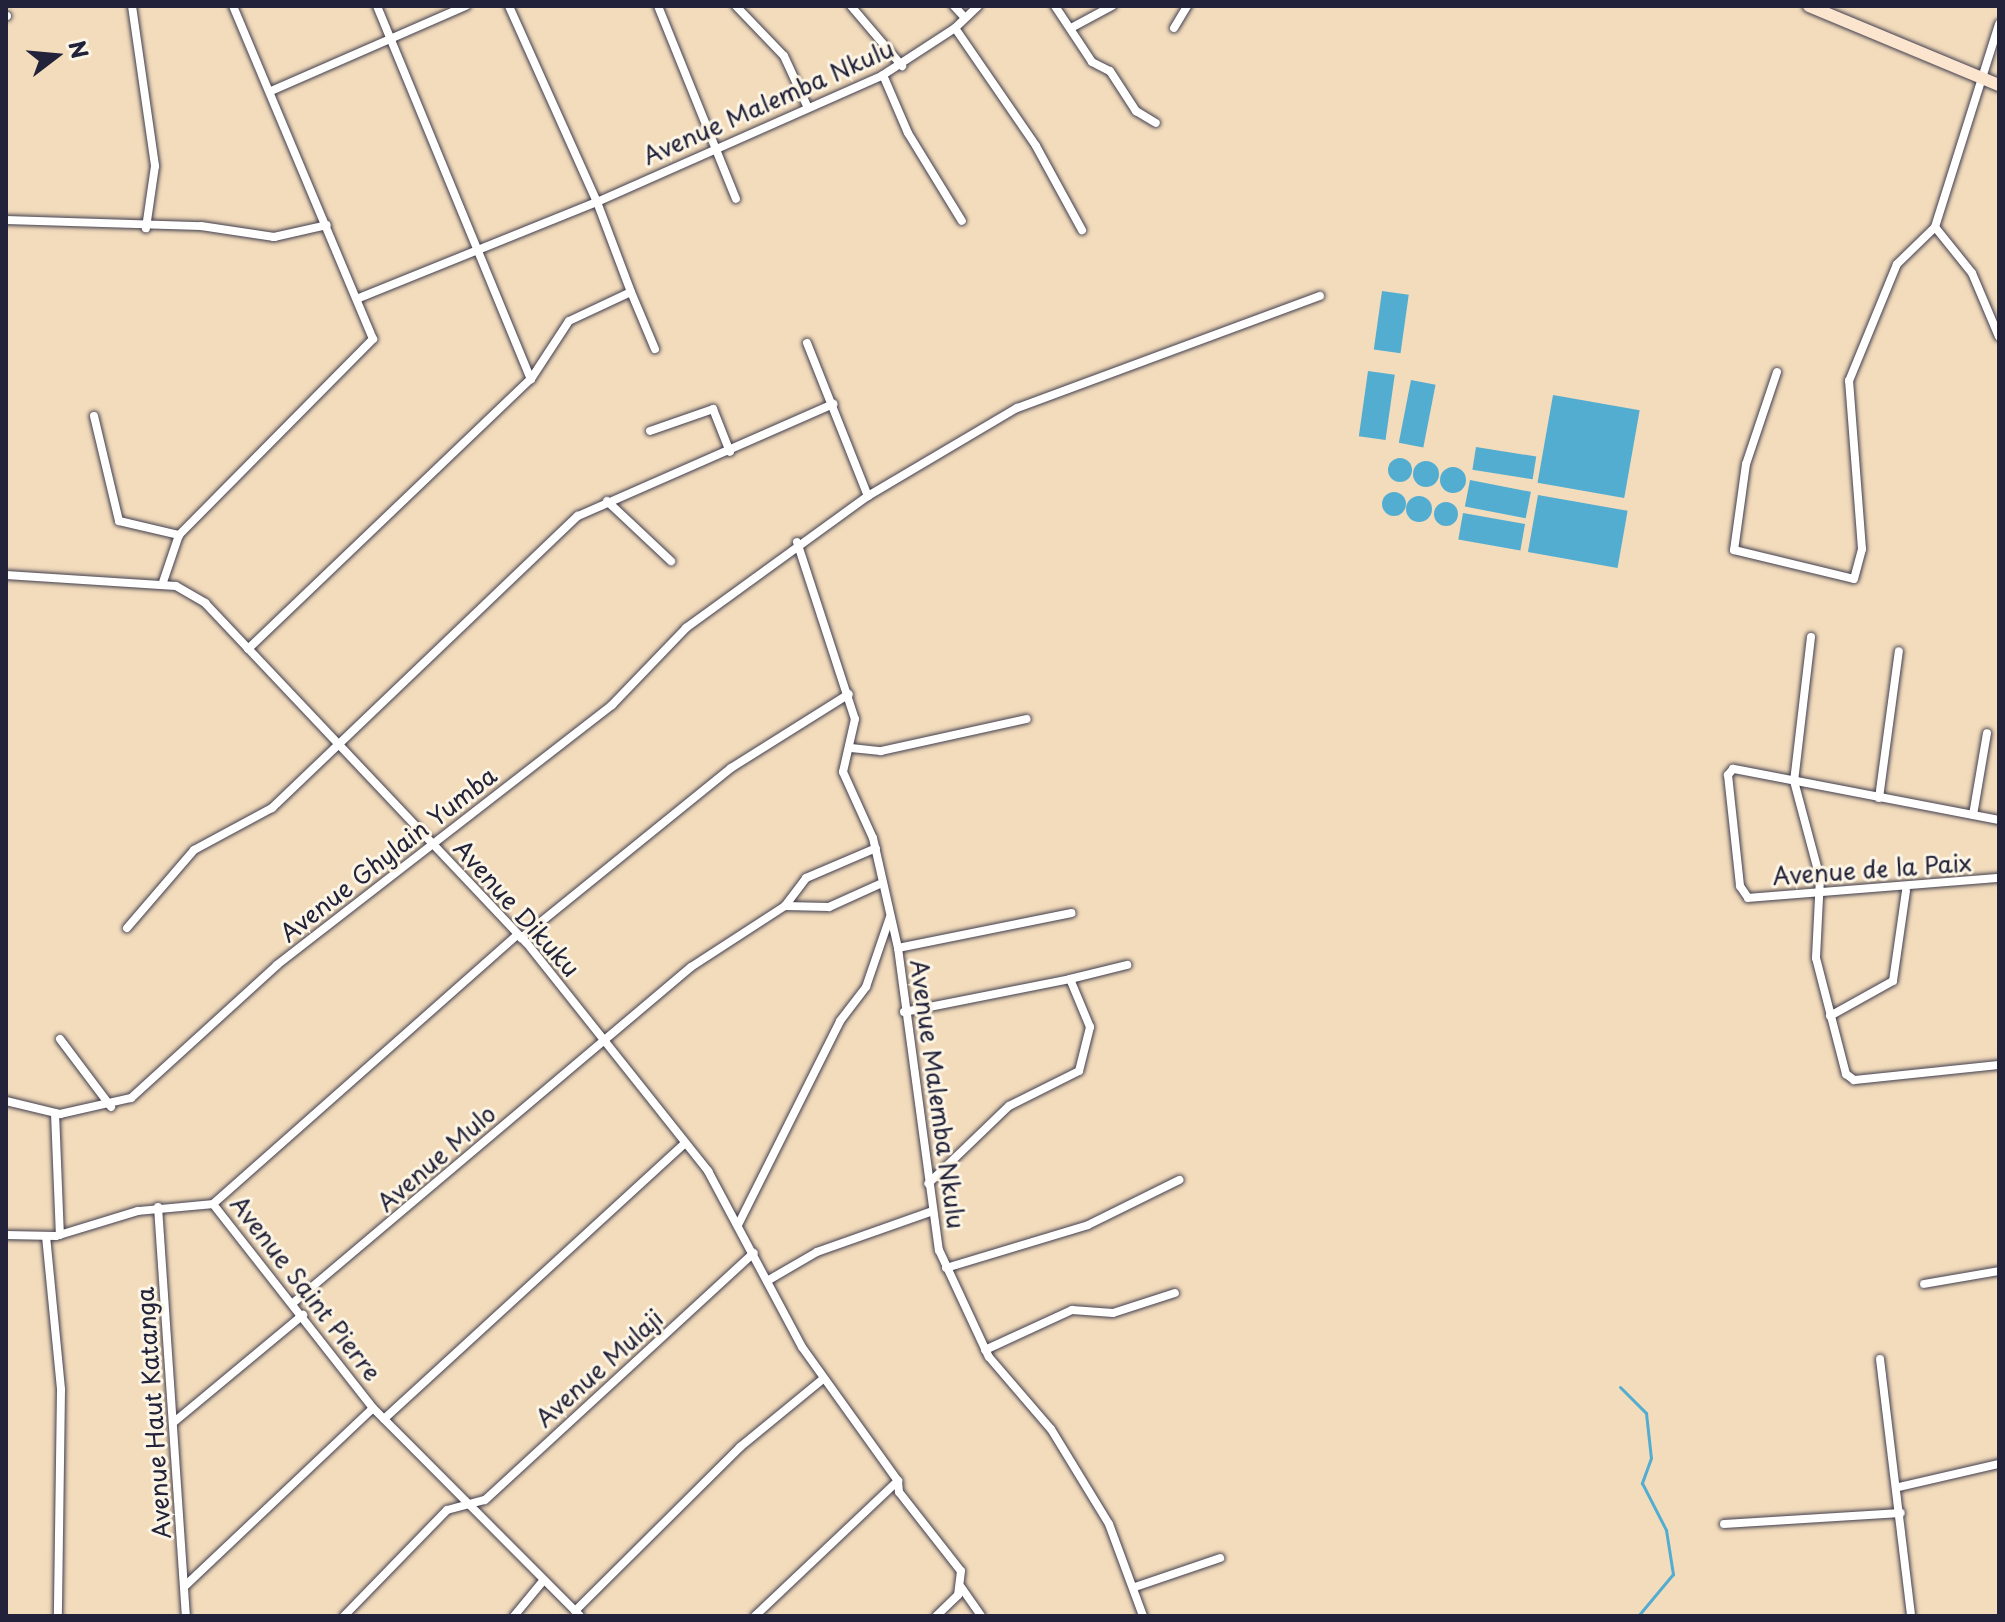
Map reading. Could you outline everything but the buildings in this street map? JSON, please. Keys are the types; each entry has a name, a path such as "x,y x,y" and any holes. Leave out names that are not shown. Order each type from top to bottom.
{"street":[{"path":"132,6 155,166 146,228"},
{"path":"162,585 179,535 365,355 373,339 359,298 233,6"},
{"path":"377,6 474,254 531,379"},
{"path":"271,91 466,6"},
{"path":"509,6 597,202 655,349"},
{"path":"658,6 736,199"},
{"path":"736,6 784,56 808,108"},
{"path":"851,6 902,66"},
{"path":"954,6 965,18"},
{"name":"Avenue Malemba Nkulu","path":"359,298 597,202 883,75 902,66 955,28 978,6"},
{"path":"1055,6 1092,62 1110,71 1136,111 1156,123"},
{"path":"1071,28 1112,6"},
{"path":"1174,28 1187,6"},
{"path":"1809,6 1999,85"},
{"path":"1777,372 1746,464 1734,550 1854,579 1862,549 1849,381 1897,264 1935,227 1945,179 1994,63 1999,24"},
{"path":"955,28 1036,146 1082,230"},
{"path":"883,75 962,221"},
{"path":"6,220 146,228 201,226 274,237 327,225"},
{"path":"1935,227 1972,273 1999,337"},
{"path":"248,649 531,379 577,314 631,292"},
{"name":"Avenue Ghylain Yumba","path":"111,1107 157,1077 264,975 612,705 686,628 797,542 1017,408 1320,296"},
{"path":"807,343 868,496"},
{"path":"127,928 201,844 266,812 341,743 542,545 607,501 730,452 833,404"},
{"path":"650,431 713,409 730,452"},
{"path":"94,416 119,521 179,535"},
{"path":"607,501 671,561"},
{"name":"Avenue Malemba Nkulu","path":"797,542 849,694 851,748 844,778 876,848 898,948 928,1184 946,1268 985,1350 1051,1429 1109,1524 1135,1587 1143,1616"},
{"name":"Avenue Dikuku","path":"6,575 162,585 193,592 341,743 518,938 684,1144 738,1225 823,1379 898,1481 899,1492 961,1571 961,1587 981,1616"},
{"path":"1811,637 1794,781 1821,895 1816,958 1830,1016 1851,1079 1999,1065"},
{"path":"1879,798 1899,651"},
{"name":"Avenue Saint Pierre","path":"577,1614 373,1408 213,1204 518,938 731,768 849,694"},
{"path":"851,748 881,751 1027,719"},
{"path":"1973,815 1987,733"},
{"name":"Avenue de la Paix","path":"1794,781 1730,771 1734,845 1748,898 1906,891 1999,878"},
{"path":"1794,781 1999,820"},
{"name":"Avenue Mulo","path":"293,1303 691,967 785,906 806,878 876,848"},
{"path":"785,906 829,907 882,883"},
{"path":"1830,1016 1893,981 1906,891"},
{"path":"898,948 1072,913"},
{"path":"738,1225 840,1021 866,987 890,916"},
{"path":"904,1012 1127,965"},
{"path":"928,1184 1009,1106 1083,1067 1090,1027 1070,979"},
{"path":"60,1039 111,1107"},
{"path":"6,1101 55,1113 111,1107"},
{"path":"55,1113 60,1235"},
{"path":"384,1419 684,1144"},
{"path":"946,1268 1088,1225 1179,1180"},
{"path":"6,1235 60,1235 158,1207 213,1204"},
{"name":"Avenue Haut Katanga","path":"158,1207 186,1616"},
{"path":"767,1281 817,1252 933,1211"},
{"path":"46,1236 61,1390 58,1616"},
{"name":"Avenue Mulaji","path":"344,1616 447,1510 485,1500 754,1253"},
{"path":"1924,1284 1999,1271"},
{"path":"985,1350 1072,1310 1113,1313 1175,1293"},
{"path":"174,1422 303,1315"},
{"path":"1880,1359 1899,1487 1911,1616"},
{"path":"577,1614 740,1447 823,1379"},
{"path":"186,1585 373,1408"},
{"path":"1899,1487 1999,1464"},
{"path":"755,1616 898,1481"},
{"path":"1724,1524 1901,1513"},
{"path":"1135,1587 1220,1558"},
{"path":"514,1616 543,1581"},
{"path":"936,1616 961,1587"}],"water":[{"path":"1382,291 1409,295 1401,353 1374,349"},
{"path":"1368,371 1395,375 1386,440 1359,436"},
{"path":"1411,380 1436,385 1423,448 1399,443"},
{"path":"1553,395 1640,410 1624,498 1538,483"},
{"path":"1476,447 1536,457 1533,479 1472,470"},
{"path":"1400,458 1409,461 1412,470 1409,479 1400,482 1391,479 1388,470 1391,461"},
{"path":"1426,461 1435,465 1439,474 1435,483 1426,487 1417,483 1413,474 1417,465"},
{"path":"1453,467 1462,471 1466,480 1462,489 1453,493 1444,489 1440,480 1444,471"},
{"path":"1470,480 1531,492 1526,518 1465,507"},
{"path":"1394,492 1403,495 1406,504 1403,513 1394,516 1385,513 1382,504 1385,495"},
{"path":"1538,495 1628,511 1618,568 1528,552"},
{"path":"1419,496 1428,500 1432,509 1428,518 1419,522 1410,518 1406,509 1410,500"},
{"path":"1446,502 1454,506 1458,514 1454,522 1446,526 1438,522 1434,514 1438,506"},
{"path":"1463,513 1525,524 1520,551 1458,540"}],"waterway":[{"path":"1620,1387 1646,1413 1651,1458 1642,1483 1666,1530 1673,1574 1638,1616"}]}
